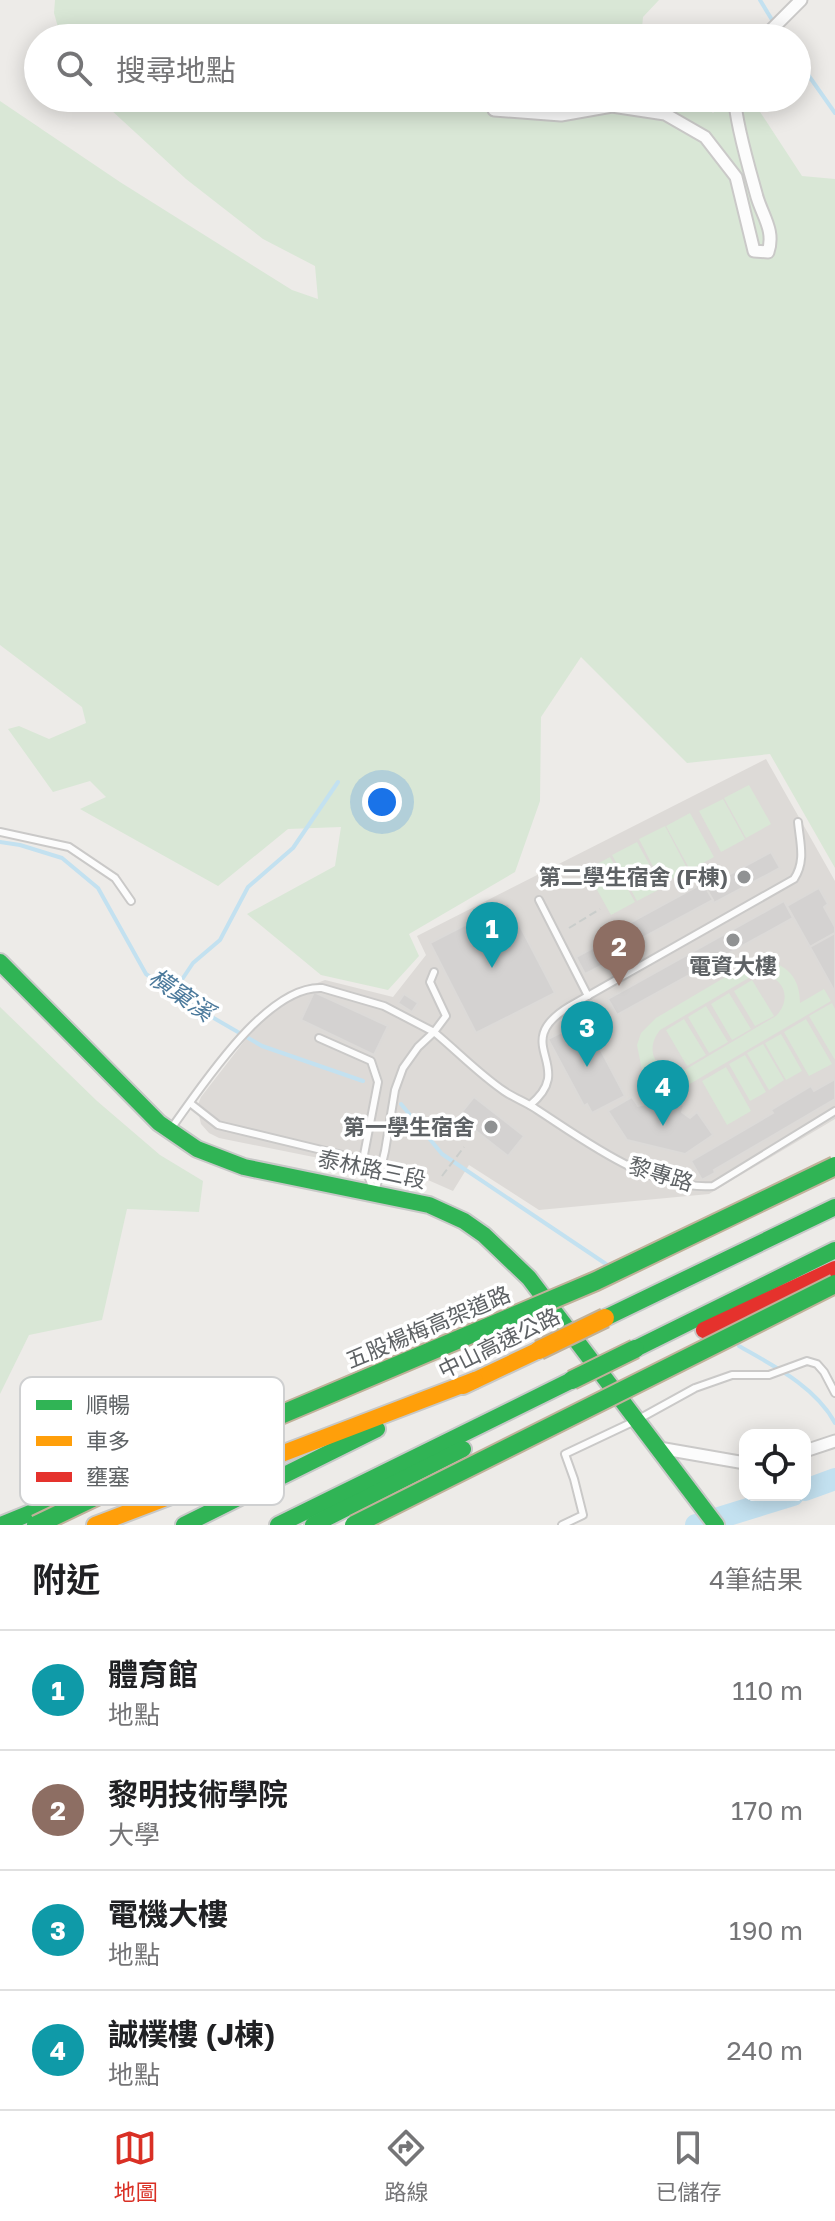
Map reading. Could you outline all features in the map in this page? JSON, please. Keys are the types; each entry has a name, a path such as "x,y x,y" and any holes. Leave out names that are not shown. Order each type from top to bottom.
{"main road":[{"name":"泰林路三段","path":"0,962 111,1075 170,1130 197,1149 244,1167 429,1205 464,1221 509,1256 546,1299 716,1525"},
{"name":"五股楊梅高架道路","path":"284,1414 572,1292 835,1164"},
{"name":"中山高速公路","path":"284,1475 802,1223 835,1204"},
{"path":"278,1525 576,1385 835,1250"},
{"path":"638,1354 835,1271"},
{"path":"354,1525 835,1284"},
{"path":"284,1408 546,1299"},
{"path":"284,1453 475,1380"},
{"path":"313,1525 576,1385"},
{"path":"1,1525 49,1505"},
{"name":"五股楊梅高架道路","path":"36,1525 78,1505"},
{"path":"95,1525 147,1505"},
{"name":"中山高速公路","path":"184,1525 224,1505"}],"street":[{"path":"777,24 801,0"},
{"path":"521,112 561,115 578,112"},
{"path":"652,112 665,114 705,137 736,177 754,251 768,252 773,237 758,199 734,112"},
{"path":"811,1449 835,1441"},
{"path":"659,1448 739,1462"}],"lane":[{"path":"530,1105 548,1086 542,1031 556,1014 794,879 801,868 802,856 798,822"},
{"path":"0,832 69,847 115,878 131,901"},
{"path":"539,900 588,996"},
{"path":"375,1193 395,1090 403,1068 446,1016 430,982 434,972"},
{"name":"黎專路","path":"190,1103 255,1023 279,1001 313,988 322,988 384,1006 434,1032 505,1092 609,1157 692,1187 713,1186 835,1111"},
{"path":"319,1038 371,1061 374,1068 378,1082 363,1160 375,1193"},
{"path":"170,1130 190,1103 218,1125 363,1160"},
{"path":"546,1299 835,1164"},
{"path":"562,1525 583,1515 565,1454 715,1380 732,1375 769,1375 807,1361 817,1364 835,1393"}],"path":[{"path":"569,928 600,909"},
{"path":"713,962 721,975"},
{"path":"442,1176 464,1147"}],"shaded area":[{"path":"766,759 835,881 835,1119 709,1194 539,1210 469,1165 453,1191 428,1180 219,1138 201,1124 197,1107 201,1097 277,999 325,980 393,997 426,955 417,936"}],"green space":[{"path":"55,0 659,0 643,17 642,24 57,24"},
{"path":"0,101 120,182 292,290 318,299 315,266 263,239 186,179 113,112 760,112 802,176 835,179 835,868 770,754 687,763 581,657 541,717 540,801 515,872 409,934 419,956 388,990 321,975 247,914 335,866 341,827 288,829 218,886 80,809 106,797 90,781 53,792 8,729 19,726 49,739 86,723 82,707 0,645"},
{"path":"749,785 771,824 746,838 724,798"},
{"path":"723,799 745,839 721,852 699,811"},
{"path":"690,813 714,857 690,870 666,826"},
{"path":"665,826 688,870 662,884 639,839"},
{"path":"637,842 662,888 637,901 612,855"},
{"path":"610,857 635,902 611,915 586,870"},
{"path":"768,961 783,967 794,978 800,1003 824,989 831,1001 688,1085 659,1084 642,1070 637,1045 641,1033 656,1018 749,963","holes":["752,976 770,976 781,985 785,996 776,1016 683,1071 666,1069 655,1060 653,1046 660,1030"]},
{"path":"752,980 774,1016 755,1026 734,991"},
{"path":"729,993 751,1029 732,1040 711,1004"},
{"path":"832,1003 835,1009 835,1060 809,1016"},
{"path":"706,1006 728,1042 709,1053 688,1017"},
{"path":"0,1007 97,1101 160,1155 203,1181 199,1212 127,1209 102,1320 29,1335 0,1394"},
{"path":"684,1019 706,1055 687,1066 666,1030"},
{"path":"806,1019 832,1064 809,1076 784,1032"},
{"path":"781,1034 802,1071 786,1080 765,1043"},
{"path":"763,1044 784,1080 769,1090 747,1053"},
{"path":"745,1055 766,1092 750,1101 729,1064"},
{"path":"726,1067 751,1111 727,1125 702,1081"}],"building":[{"name":"第二學生宿舍 (F棟)","path":"771,852 780,868 714,903 703,883 719,875 721,879"},
{"path":"703,883 713,900 644,937 647,943 585,974 576,957 625,931 622,927"},
{"path":"819,888 828,904 824,907 835,933 810,947 787,906"},
{"name":"電資大樓","path":"784,901 793,918 617,1015 608,999"},
{"path":"508,903 555,993 476,1033 430,943"},
{"path":"835,933 835,992 810,947"},
{"path":"314,992 388,1026 374,1055 301,1020"},
{"path":"404,994 418,1003 412,1012 398,1003"},
{"path":"585,1020 625,1096 592,1113 587,1104 584,1106 548,1039"},
{"path":"835,1079 835,1099 702,1180 691,1161 773,1113 771,1110 811,1086 814,1091"},
{"name":"第一學生宿舍","path":"474,1097 524,1136 508,1156 458,1117"},
{"path":"632,1097 638,1106 647,1104 649,1098 684,1105 682,1112 690,1118 697,1112 713,1135 685,1154 627,1140 608,1111"}],"waterway":[{"path":"760,0 775,24"},
{"path":"811,79 835,113"},
{"path":"173,993 193,963 220,940 248,887 293,848 338,782"},
{"name":"橫窠溪","path":"0,842 62,858 98,888 146,974 186,1002 262,1046 363,1081"},
{"name":"橫窠溪","path":"401,1104 442,1154 609,1266"},
{"name":"橫窠溪","path":"739,1346 806,1388 835,1423"},
{"path":"811,1488 835,1479"},
{"path":"696,1525 774,1501"}],"traffic: fast":[{"path":"0,962 159,1123 197,1149 244,1167 429,1205 464,1221 484,1235 529,1278 716,1525"},
{"path":"284,1413 596,1281 835,1166"},
{"path":"605,1318 835,1207"},
{"path":"635,1349 835,1250"},
{"path":"354,1525 835,1284"},
{"path":"572,1380 635,1349"},
{"path":"278,1525 572,1380"},
{"path":"284,1475 377,1429"},
{"path":"313,1525 463,1449"},
{"path":"1,1525 50,1505"},
{"path":"36,1525 78,1505"},
{"path":"184,1525 224,1505"}],"traffic: slow":[{"path":"539,1350 605,1318"},
{"path":"463,1386 539,1350"},
{"path":"284,1453 475,1380"},
{"path":"95,1525 147,1505"}],"traffic: jam":[{"path":"704,1330 835,1269"}],"place":[{"name":"第二學生宿舍 (F棟)","path":"744,877"},
{"name":"電資大樓","path":"733,940"},
{"name":"體育館","path":"492,968"},
{"name":"黎明技術學院","path":"619,986"},
{"name":"電機大樓","path":"587,1067"},
{"name":"誠樸樓 (J棟)","path":"663,1126"},
{"name":"第一學生宿舍","path":"491,1127"}]}
